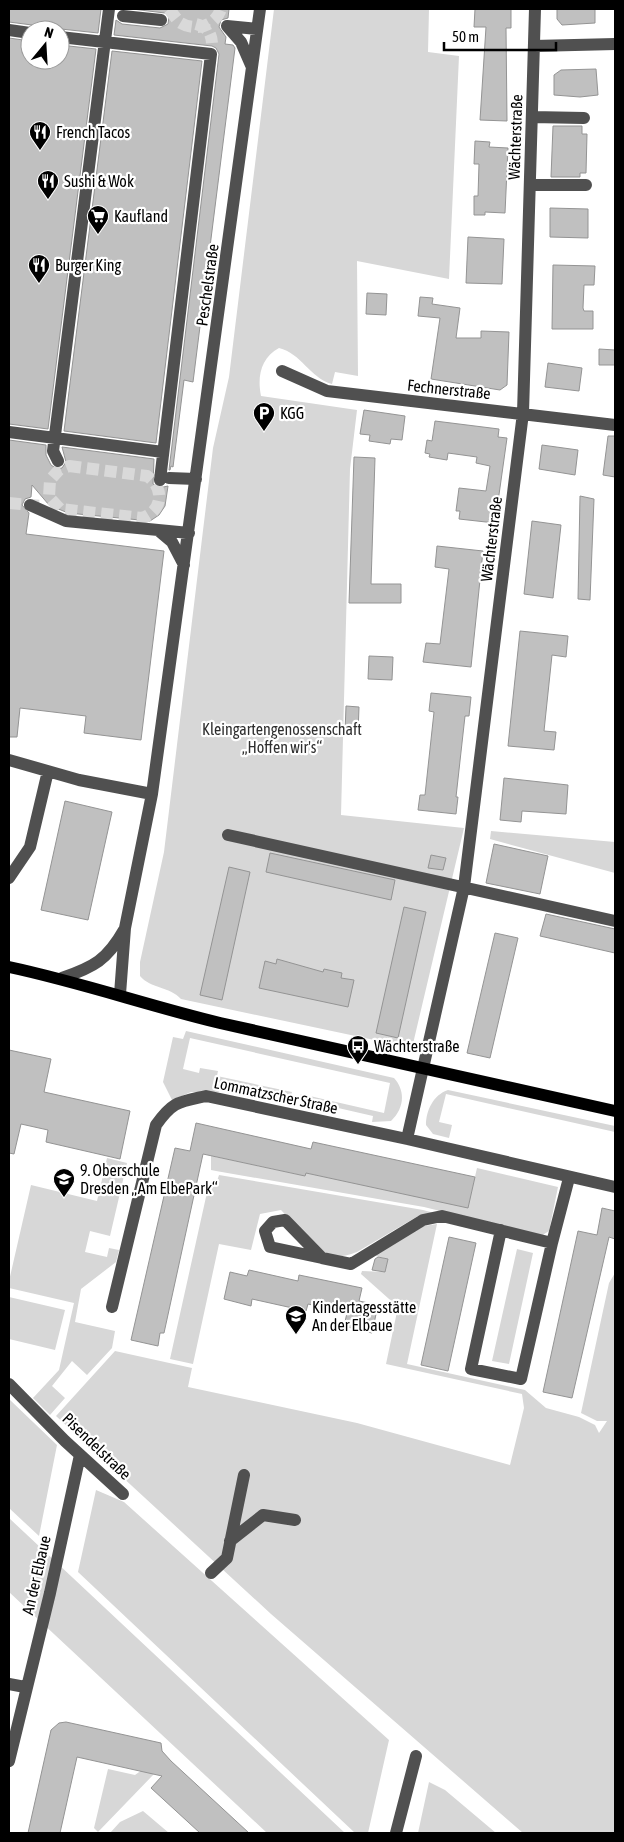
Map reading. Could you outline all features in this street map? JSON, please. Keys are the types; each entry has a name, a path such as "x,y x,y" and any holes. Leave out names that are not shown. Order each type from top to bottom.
{"main road":[{"path":"9,967 62,978 120,994 174,1012 615,1111"}],"street":[{"path":"58,462 53,450 109,9"},
{"name":"Peschelstraße","path":"120,994 125,928 152,794 260,9"},
{"name":"Wächterstraße","path":"424,1068 464,887 523,413 535,9"},
{"path":"123,16 161,20"},
{"path":"252,67 241,42 227,26 257,29"},
{"path":"70,38 105,43 211,48 163,452 165,479 196,479"},
{"path":"534,46 615,44"},
{"path":"532,117 584,118"},
{"path":"530,185 586,185"},
{"name":"Fechnerstraße","path":"282,371 327,391 615,425"},
{"path":"9,432 163,452"},
{"path":"30,506 66,522 189,533"},
{"path":"159,531 172,542 184,565"},
{"path":"9,760 48,771 152,794"},
{"path":"9,878 30,847 48,771"},
{"path":"228,834 615,921"},
{"path":"62,978 85,970 105,958 125,928"},
{"path":"407,1139 424,1068"},
{"name":"Lommatzscher Straße","path":"112,1307 156,1125 168,1108 186,1100 206,1096 407,1139 569,1178 615,1187"},
{"path":"501,1230 471,1369 521,1380 552,1243 569,1178"},
{"path":"322,1258 351,1264 423,1220 442,1216 552,1243"},
{"name":"Pisendelstraße","path":"9,1384 122,1494"},
{"name":"An der Elbaue","path":"9,1761 25,1687 50,1593 80,1455"},
{"path":"211,1573 227,1558 244,1475"},
{"path":"230,1541 263,1515 295,1520"},
{"path":"9,1684 25,1687"},
{"path":"396,1833 416,1756"}],"green space":[{"name":"Kleingartengenossenschaft „Hoffen wir's“","path":"274,9 429,9 428,52 459,56 449,279 357,261 358,376 335,372 332,384 318,377 293,355 279,348 264,362 260,375 261,396 357,410 350,469 341,815 464,828 412,1048 181,999 171,992 149,983 140,976 140,962 164,852 213,448 229,377"},
{"path":"491,831 615,842 615,873 490,839"},
{"path":"186,1031 394,1078 402,1094 401,1106 391,1121 372,1122 373,1116 299,1099 301,1094 384,1113 390,1083 190,1038 183,1069 199,1073 200,1068 218,1071 217,1076 292,1092 291,1097 222,1082 219,1092 191,1092 172,1100 163,1082 173,1037 183,1039"},
{"path":"448,1090 615,1126 615,1132 446,1094 439,1122 452,1125 449,1138 433,1134 426,1125 427,1114 434,1100"},
{"path":"211,1156 305,1176 306,1173 468,1207 477,1168 558,1187 549,1231 541,1236 424,1207 211,1170"},
{"path":"107,1158 127,1163 110,1236 90,1231 85,1252 107,1257 109,1248 119,1250 116,1262 81,1289 75,1322 115,1331 112,1348 87,1375 72,1361 52,1386 65,1398 50,1415 33,1398 59,1370 74,1303 9,1288 9,1281 31,1185 97,1201"},
{"path":"219,1175 438,1214 418,1216 357,1252 336,1257 317,1249 281,1210 260,1214 251,1250 219,1244 193,1364 170,1359 208,1188 217,1181"},
{"path":"437,1224 407,1364 525,1390 546,1408 579,1417 595,1425 599,1433 607,1421 597,1421 581,1413 609,1283 615,1273 615,1833 523,1833 271,1614 56,1416 115,1351 192,1368 188,1387 357,1423 510,1465 524,1408 522,1394 386,1364 398,1307 361,1274 362,1271 385,1272 388,1259 376,1256 378,1252 424,1226"},
{"path":"517,1249 533,1253 509,1364 492,1361"},
{"path":"9,1297 65,1310 55,1350 9,1339"},
{"path":"9,1399 57,1445 39,1536 9,1508"},
{"path":"96,1490 124,1502 389,1740 368,1833 355,1833 78,1572"},
{"path":"9,1518 345,1833 267,1833 9,1592"},
{"path":"146,1767 154,1774 98,1832 94,1828 108,1769 135,1775"},
{"path":"429,1782 445,1790 496,1833 418,1833"},
{"path":"143,1811 169,1833 110,1833 120,1822"}],"building":[{"path":"9,9 101,9 98,33 70,30 70,20 20,20 20,23 9,22"},
{"path":"132,9 229,9 228,18 221,20 219,27 226,37 225,44 233,45 235,48 193,382 184,380 173,467 171,466 170,470 219,54 216,48 212,46 114,35 116,20 122,24 160,28 168,24 169,17 165,13"},
{"path":"475,9 511,9 511,28 506,28 507,121 480,120 486,27 474,27"},
{"path":"557,9 595,9 595,23 562,25 557,19"},
{"path":"9,38 20,40 20,70 70,70 70,46 96,49 48,429 9,424"},
{"path":"112,51 202,61 156,443 64,431"},
{"path":"596,69 598,95 580,97 554,95 554,75 561,70"},
{"path":"553,126 582,126 582,134 587,134 586,173 580,173 580,177 551,177"},
{"path":"475,141 490,142 489,147 508,148 505,213 485,212 485,215 474,215 474,196 478,196 479,164 474,164"},
{"path":"550,208 588,209 588,238 550,237"},
{"path":"468,237 504,239 502,284 466,283"},
{"path":"553,265 595,266 594,285 584,285 583,308 584,311 593,311 593,329 552,329"},
{"path":"367,293 387,294 386,315 366,314"},
{"path":"420,297 433,298 432,304 460,308 456,338 481,338 481,331 509,332 507,385 500,390 431,379 440,318 418,316"},
{"path":"599,349 615,350 615,365 599,365"},
{"path":"548,363 582,368 579,391 545,387"},
{"path":"364,410 405,416 402,440 391,439 390,444 369,441 370,435 360,434"},
{"path":"435,421 499,429 498,437 507,438 495,523 459,519 460,511 456,511 459,488 486,491 490,466 476,463 477,457 448,453 447,460 429,457 430,454 425,453 427,440 432,441"},
{"path":"608,436 615,436 615,477 603,475"},
{"path":"9,440 46,445 46,455 51,465 57,469 62,468 66,462 62,447 154,459 153,484 159,488 168,486 165,506 159,515 150,521 68,513 49,505 32,485 31,497 25,499 22,505 29,513 26,534 164,551 141,740 84,733 86,716 20,708 17,737 9,737"},
{"path":"542,445 578,450 575,475 539,469"},
{"path":"354,457 375,458 371,584 401,584 401,603 349,603"},
{"path":"580,496 594,499 590,600 578,599"},
{"path":"532,521 561,525 553,598 524,594"},
{"path":"437,546 483,551 471,667 423,662 426,643 440,644 449,569 435,567"},
{"path":"520,631 568,636 566,657 552,655 544,731 556,732 554,750 508,746"},
{"path":"369,656 393,657 392,680 368,679"},
{"path":"431,693 471,697 469,716 465,716 456,797 458,797 456,814 418,810 420,795 425,795 434,712 429,711"},
{"path":"346,706 359,707 358,733 345,733"},
{"path":"504,778 568,785 566,814 522,811 521,822 500,820"},
{"path":"65,801 112,812 88,920 41,910"},
{"path":"494,844 548,856 540,894 486,883"},
{"path":"270,853 395,880 391,900 266,872"},
{"path":"431,855 446,858 443,870 428,868"},
{"path":"229,867 250,872 222,1000 200,995"},
{"path":"404,907 426,912 398,1038 376,1033"},
{"path":"546,914 615,929 615,953 540,936"},
{"path":"495,933 518,938 490,1058 467,1053"},
{"path":"277,959 323,972 324,969 342,973 341,978 354,980 348,1007 259,988 265,961 276,964"},
{"path":"9,1050 51,1059 44,1092 130,1111 120,1159 46,1142 48,1130 21,1124 14,1154 9,1153"},
{"path":"196,1123 311,1149 313,1142 475,1177 468,1208 306,1173 305,1176 203,1154 164,1333 160,1333 158,1346 131,1340 175,1148 190,1151"},
{"path":"602,1208 615,1211 615,1239 609,1237 572,1398 543,1392 578,1231 597,1235"},
{"path":"449,1237 476,1243 448,1371 421,1365"},
{"path":"378,1257 388,1259 385,1272 372,1270 375,1259"},
{"path":"249,1270 298,1281 299,1275 362,1288 359,1301 378,1305 372,1333 344,1326 347,1313 308,1304 306,1311 252,1299 251,1306 224,1299 230,1272 247,1276"},
{"path":"66,1722 161,1743 162,1751 171,1761 249,1833 200,1833 151,1788 162,1776 77,1757 60,1833 28,1833 51,1730 59,1723"}],"tunnel":[{"path":"169,9 179,22 191,27 209,24 221,9"},
{"path":"196,24 208,31 212,43"},
{"path":"69,466 147,476 157,487 159,493 158,505 149,515 142,518 60,509 49,497 50,480 59,470 69,466"},
{"path":"9,503 41,506"}],"place":[{"name":"French Tacos","path":"40,151"},
{"name":"Sushi & Wok","path":"48,200"},
{"name":"Kaufland","path":"98,235"},
{"name":"Burger King","path":"39,284"},
{"name":"KGG","path":"264,432"},
{"name":"Wächterstraße","path":"358,1065"},
{"name":"9. Oberschule Dresden „Am ElbePark“","path":"64,1198"},
{"name":"Kindertagesstätte An der Elbaue","path":"296,1335"}]}
